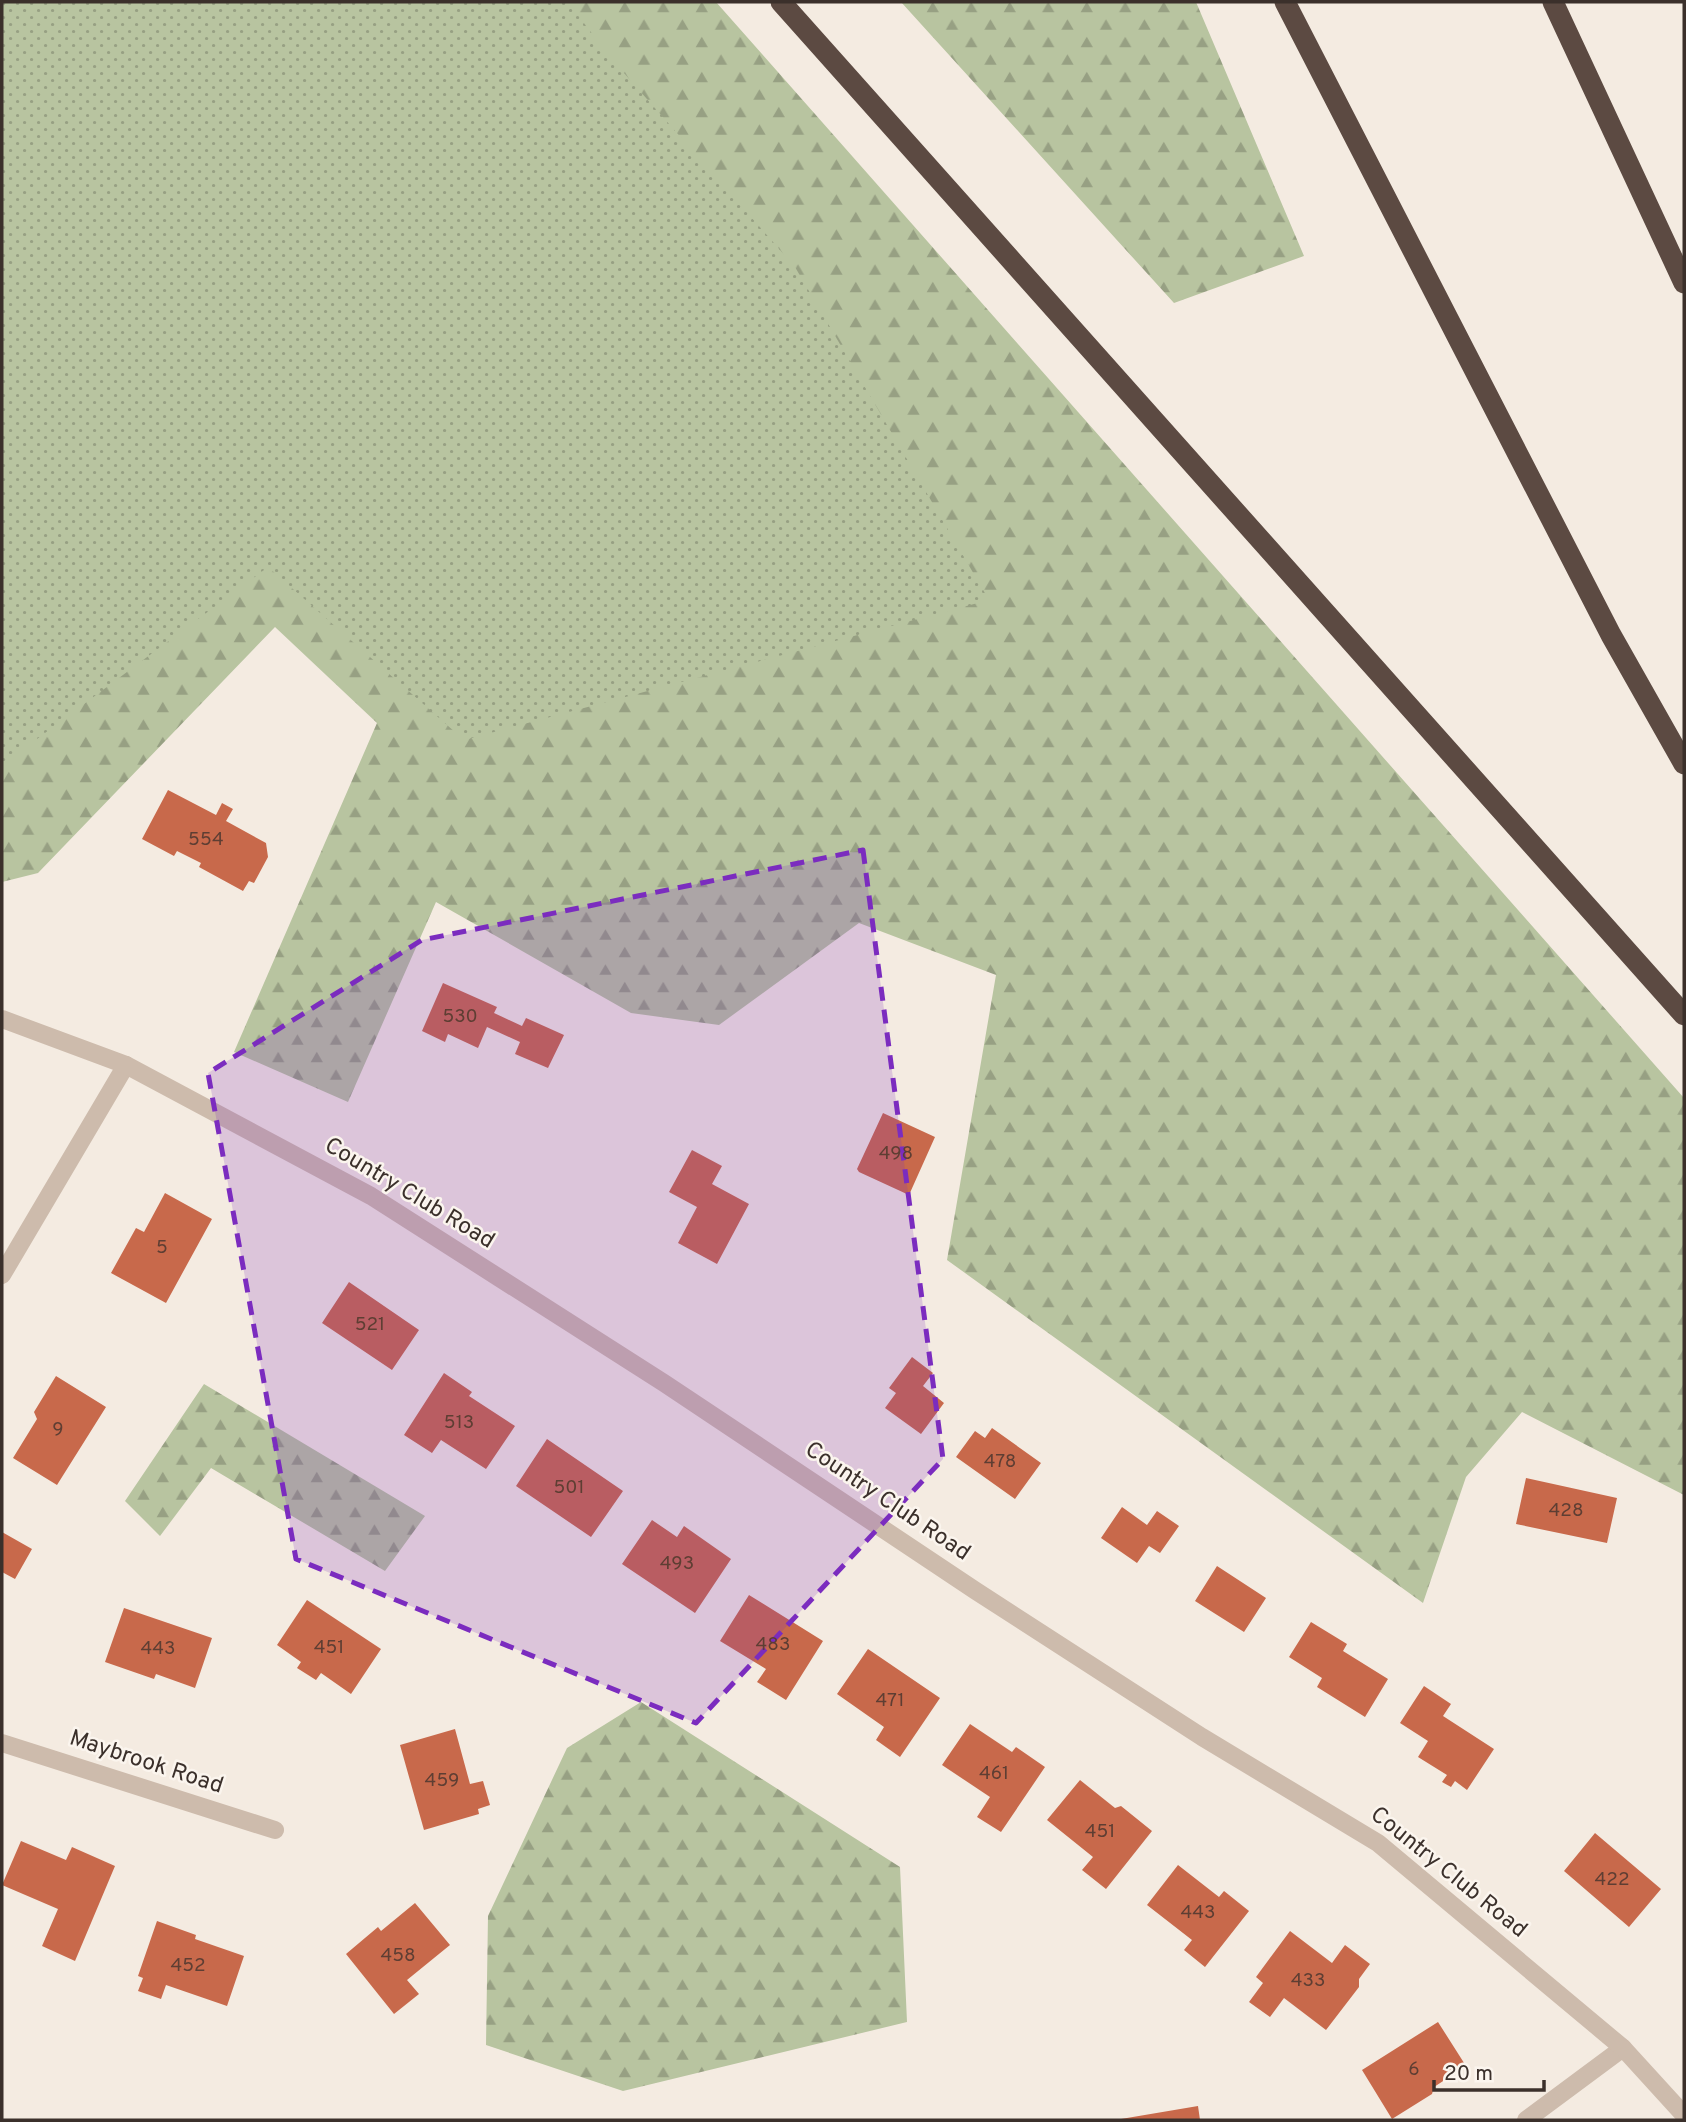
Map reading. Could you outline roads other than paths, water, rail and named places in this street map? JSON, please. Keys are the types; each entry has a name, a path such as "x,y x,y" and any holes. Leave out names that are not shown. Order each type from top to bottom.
{"highway":[{"path":"781,2 1684,1015"},
{"path":"1285,2 1611,635 1684,764"},
{"path":"1539,2 1682,279"},
{"path":"1553,2 1682,279"}],"street":[{"name":"Country Club Road","path":"2,1019 126,1065 371,1196 664,1383 976,1591 1202,1737 1378,1843 1623,2048 1684,2115"},
{"path":"2,1275 126,1065"},
{"name":"Maybrook Road","path":"2,1743 275,1830"},
{"path":"1526,2120 1623,2048"}]}
